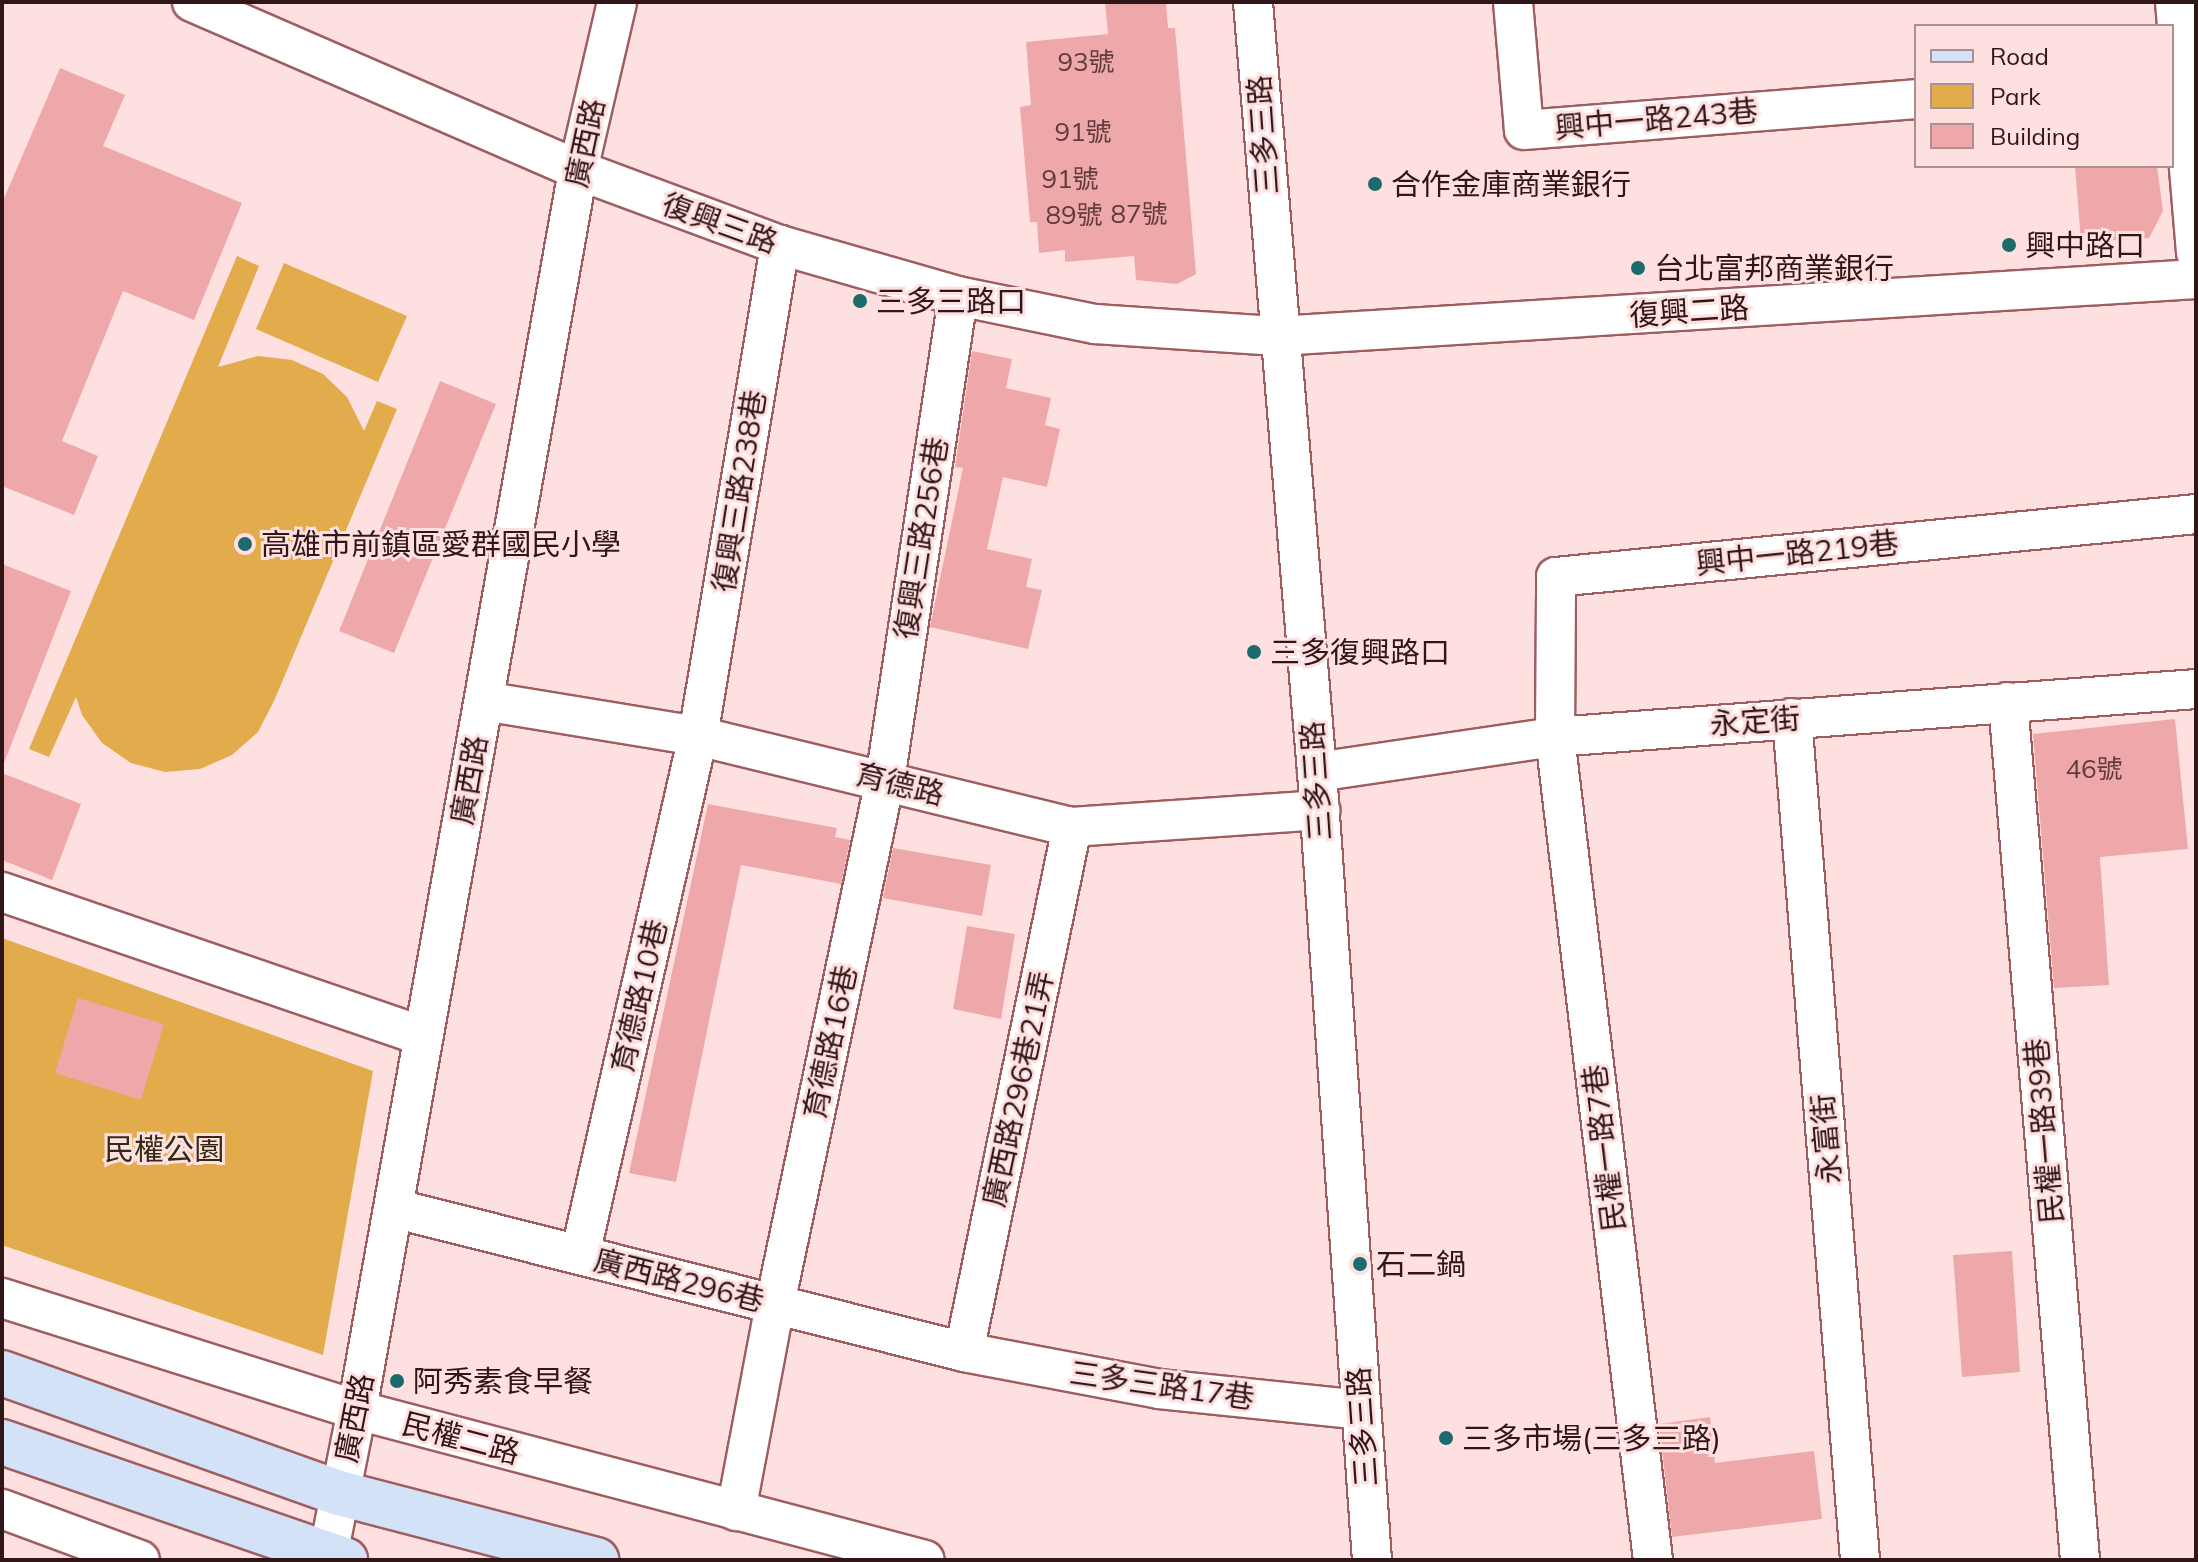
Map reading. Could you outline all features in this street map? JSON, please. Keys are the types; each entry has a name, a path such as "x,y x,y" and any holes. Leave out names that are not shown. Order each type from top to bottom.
{"main road":[{"path":"2,1373 339,1493 596,1560"},
{"path":"2,1442 333,1558"}],"street":[{"name":"廣西路","path":"333,1558 339,1493 357,1410 578,170 617,2"},
{"name":"三多三路","path":"1253,2 1278,336 1320,810 1372,1560"},
{"name":"興中一路243巷","path":"1513,2 1524,130 1914,99"},
{"path":"2175,2 2196,253"},
{"name":"復興三路","path":"207,5 578,170 780,245 958,296 1095,324 1278,336"},
{"name":"復興三路238巷","path":"698,736 780,245"},
{"name":"復興二路","path":"1278,336 2196,279"},
{"name":"復興三路256巷","path":"885,780 958,296"},
{"name":"興中一路219巷","path":"1555,737 1556,577 2196,514"},
{"name":"永定街","path":"1317,772 1555,737 2196,689"},
{"name":"育德路","path":"484,701 698,736 1072,827 1320,810"},
{"name":"民權一路39巷","path":"2008,702 2080,1560"},
{"name":"永富街","path":"1792,718 1860,1560"},
{"name":"育德路10巷","path":"580,1255 698,736"},
{"name":"民權一路7巷","path":"1555,737 1653,1560"},
{"name":"育德路16巷","path":"736,1511 775,1304 885,780"},
{"name":"廣西路296巷21弄","path":"964,1352 1072,827"},
{"path":"2,892 422,1036"},
{"name":"廣西路296巷","path":"393,1208 964,1352"},
{"name":"民權二路","path":"2,1298 357,1410 925,1560"},
{"name":"三多三路17巷","path":"964,1352 1159,1389 1361,1410"},
{"path":"2,1509 140,1560"}],"green space":[{"path":"237,256 259,266 218,367 258,356 292,360 323,374 347,397 364,431 377,401 397,409 274,701 258,732 232,755 200,769 165,772 131,763 102,743 82,715 76,697 49,757 29,749"},
{"path":"284,263 407,316 378,382 256,329"},
{"name":"民權公園","path":"2,938 373,1071 323,1355 2,1245"}],"building":[{"path":"1105,2 1166,2 1168,28 1175,28 1196,274 1177,284 1136,280 1134,256 1065,262 1065,250 1039,253 1037,222 1030,222 1020,107 1031,105 1026,42 1108,34"},
{"path":"60,68 125,95 103,146 242,203 194,320 123,291 62,441 98,456 74,515 2,486 2,203"},
{"path":"2075,168 2157,168 2163,211 2149,238 2081,242"},
{"path":"972,351 1012,359 1006,388 1051,398 1045,425 1060,429 1047,487 1003,477 987,549 1032,559 1026,587 1042,590 1028,649 930,627 963,468 955,467"},
{"path":"440,381 496,404 394,653 339,631"},
{"path":"2,564 71,591 4,763 2,762"},
{"path":"2175,719 2188,849 2100,857 2109,985 2054,988 2033,734"},
{"path":"2,773 81,804 52,880 2,860"},
{"path":"708,804 837,828 835,837 850,840 841,884 741,865 676,1182 629,1173"},
{"path":"893,848 991,865 982,916 883,898"},
{"path":"967,926 1015,934 1001,1019 953,1009"},
{"path":"78,998 164,1024 141,1100 55,1073"},
{"path":"2012,1251 2020,1372 1962,1377 1953,1255"},
{"path":"1710,1417 1715,1463 1814,1451 1822,1519 1672,1537 1659,1424"}],"place":[{"name":"合作金庫商業銀行","path":"1375,184"},
{"name":"興中路口","path":"2009,245"},
{"name":"台北富邦商業銀行","path":"1638,268"},
{"name":"三多三路口","path":"860,301"},
{"name":"高雄市前鎮區愛群國民小學","path":"245,544"},
{"name":"三多復興路口","path":"1254,652"},
{"name":"石二鍋","path":"1360,1264"},
{"name":"阿秀素食早餐","path":"397,1381"},
{"name":"三多市場(三多三路)","path":"1446,1438"}]}
